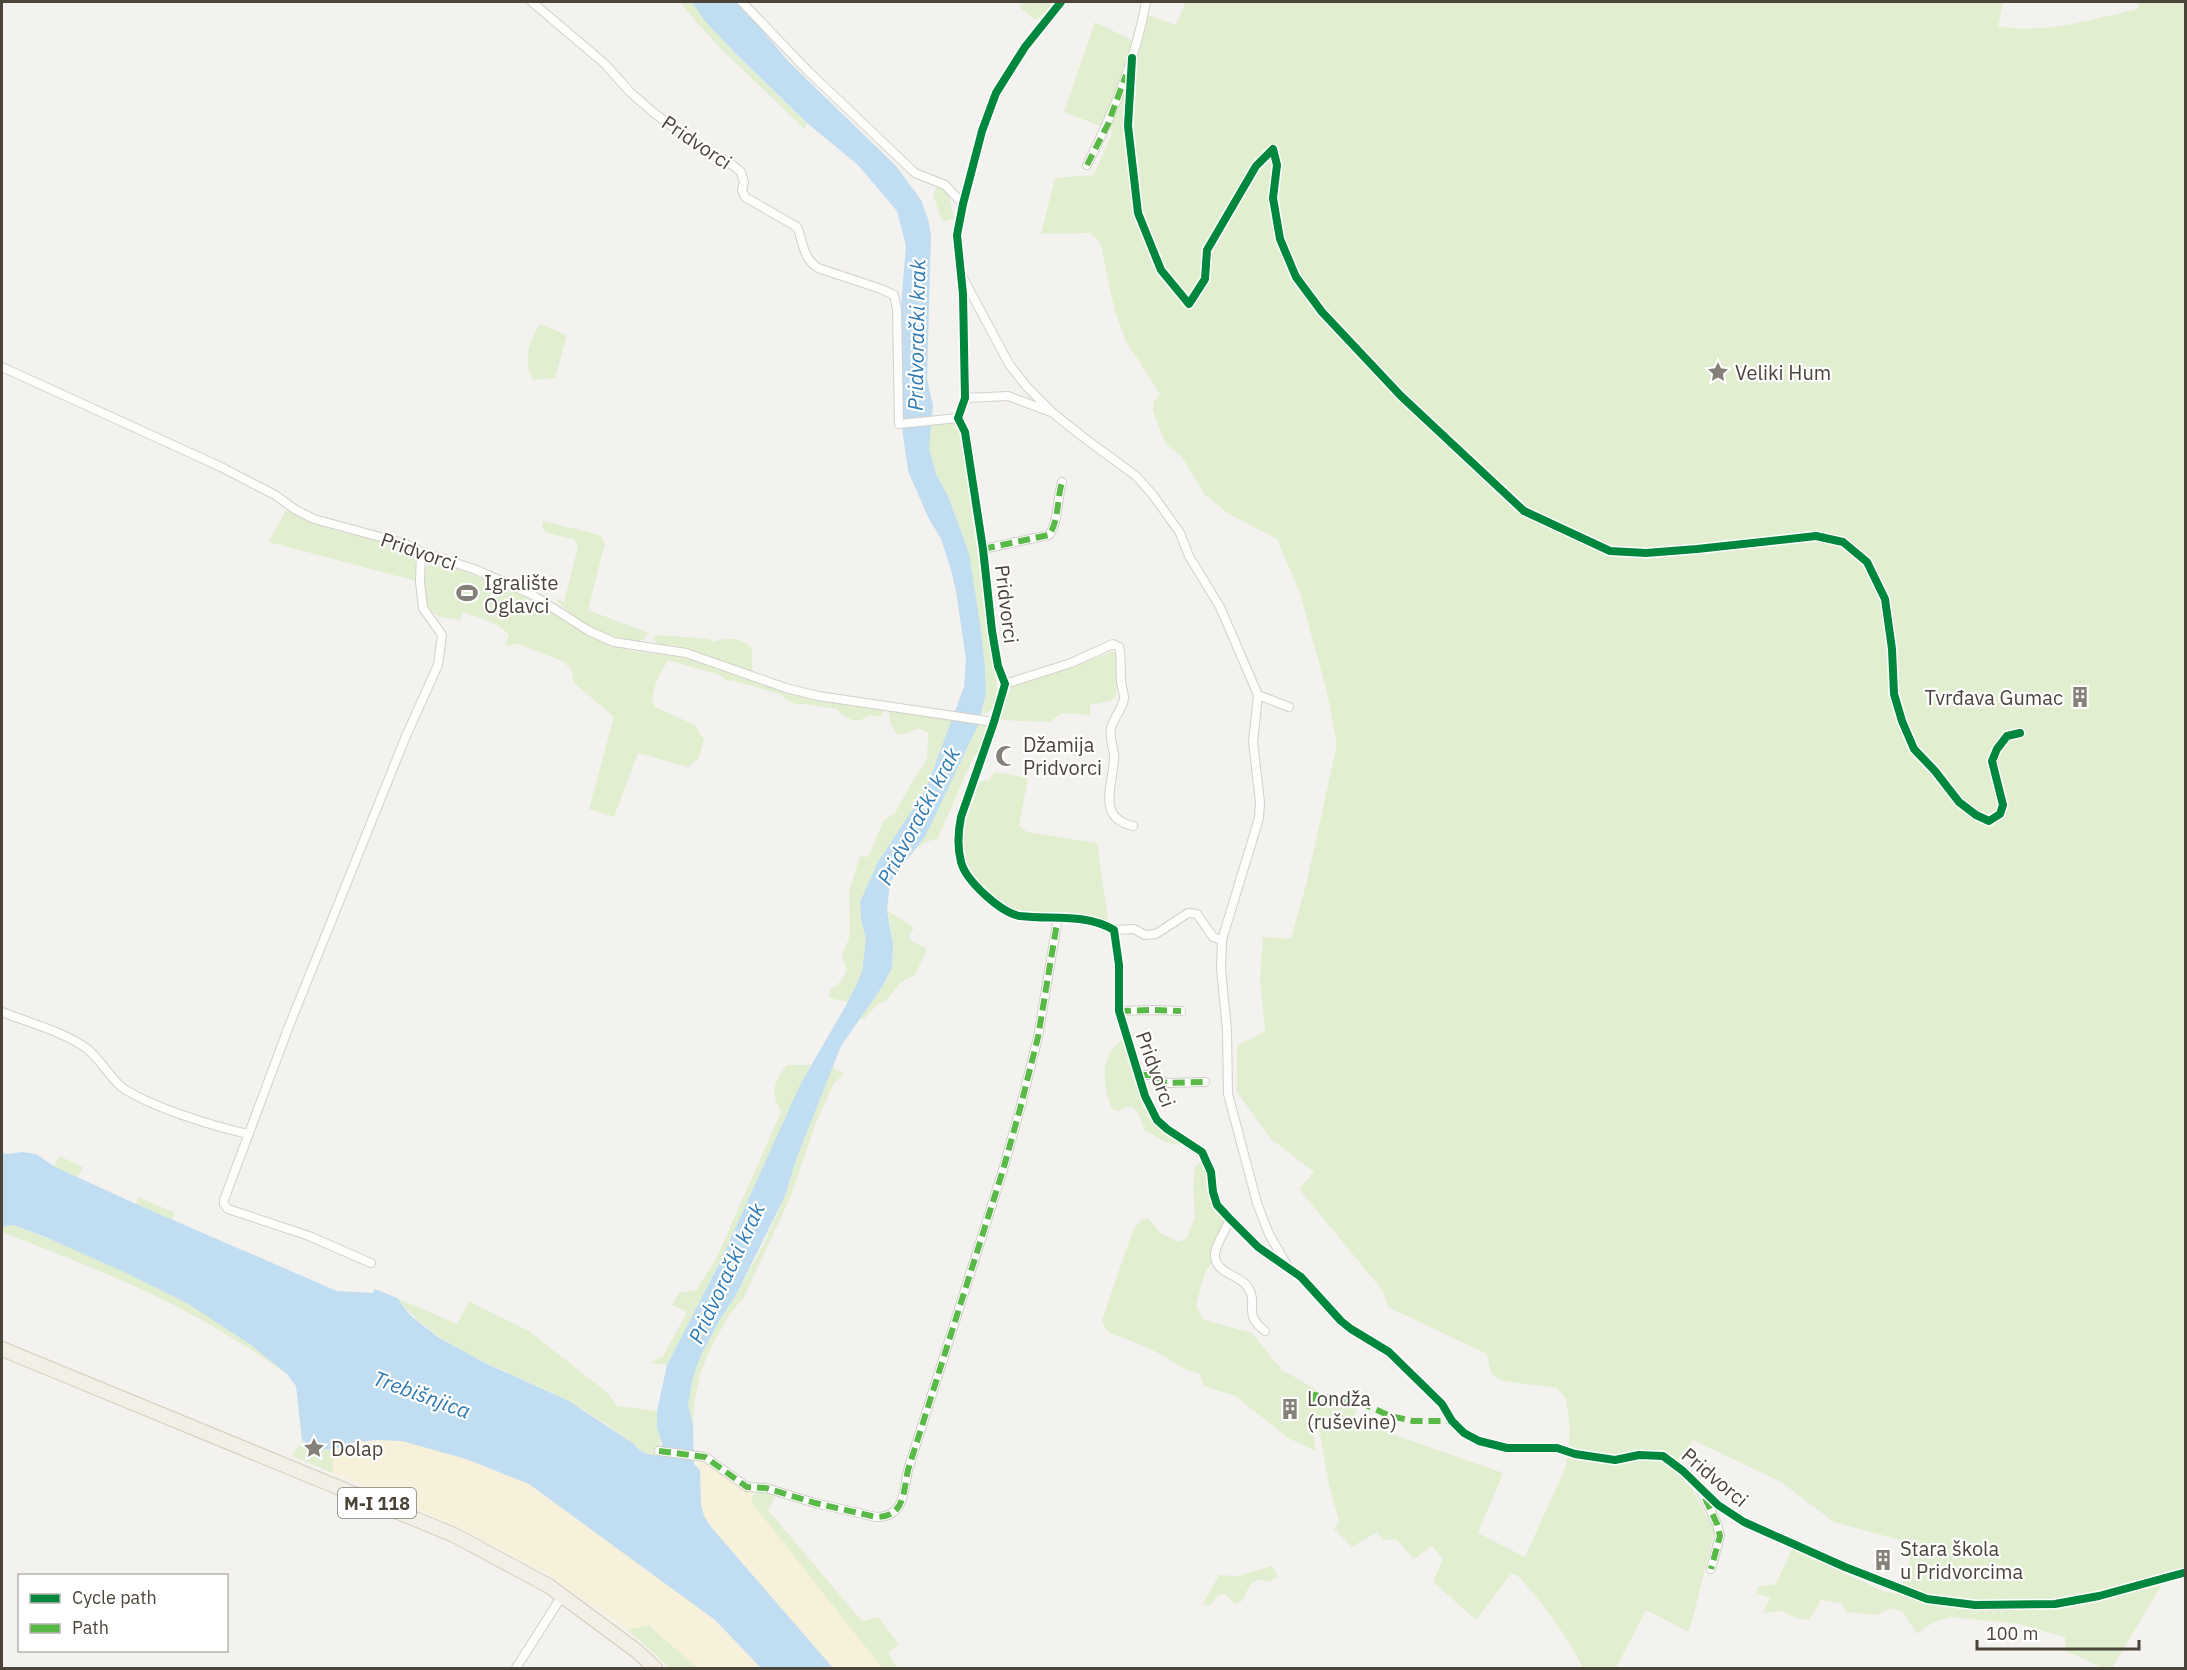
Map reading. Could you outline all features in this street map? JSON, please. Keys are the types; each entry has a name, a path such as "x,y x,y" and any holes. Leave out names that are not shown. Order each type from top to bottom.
{"main road":[{"name":"M-I 118","path":"2,1349 454,1535 549,1586 638,1652 655,1668"}],"street":[{"name":"Pridvorci","path":"532,2 605,64 630,92 654,113 695,143 741,172 744,182 742,190 745,196 797,227 805,255 818,268 894,295 897,309 899,424 958,418 964,432 983,549 992,631 998,666 1005,684"},
{"path":"742,2 808,70 915,173 945,185 963,204"},
{"path":"958,418 965,398 963,294 957,235 963,204 982,131 996,93 1025,47 1061,2"},
{"path":"1087,165 1108,124 1132,58 1146,2"},
{"path":"1132,58 1128,126 1138,213 1161,270 1189,304 1205,279 1207,250 1216,233 1256,166 1274,149 1277,165 1274,198 1280,239 1296,277 1322,312 1401,396 1524,511 1610,551 1646,553 1816,536 1843,542 1867,562 1885,599 1892,649 1894,694 1914,750 1935,771 1959,802 1976,815 1989,821 2000,814 2003,805 1992,761 1997,749 2007,736 2020,733"},
{"path":"961,276 1009,364 1027,387 1054,414 1136,476 1153,495 1180,533 1190,556 1220,608 1258,695 1289,707"},
{"name":"Pridvorci","path":"2,367 221,467 275,495 314,519 405,544 421,552 474,569 531,594 589,631 614,642 686,654 786,688 818,696 994,722"},
{"path":"965,398 1008,396 1054,414"},
{"name":"Pridvorci","path":"983,549 1049,536 1054,529 1062,482"},
{"path":"371,1263 309,1236 228,1209 224,1200 406,736 438,665 442,635 423,608 420,582 421,552"},
{"path":"1133,826 1121,823 1113,813 1109,798 1114,757 1110,730 1116,713 1123,705 1124,696 1119,647 1113,644 1071,663 1005,684 958,830 961,862 965,873 1009,913 1021,916 1084,919 1114,930 1134,929 1145,935 1156,934 1188,913 1197,914 1214,937 1222,940"},
{"name":"Pridvorci","path":"1258,695 1253,742 1260,802 1259,818 1222,940 1221,969 1227,1030 1228,1094 1257,1203 1269,1234 1288,1268"},
{"path":"659,1451 705,1457 747,1487 766,1488 815,1503 876,1517 886,1517 900,1507 908,1470 1004,1170 1038,1037 1058,917"},
{"name":"Pridvorci","path":"1114,930 1119,965 1119,1011 1151,1110 1157,1120 1202,1152 1211,1172 1217,1205 1230,1219 1258,1247 1301,1277 1341,1321 1389,1352 1442,1404 1452,1421 1464,1433 1479,1441 1508,1448 1557,1448 1575,1454 1615,1460 1639,1455 1663,1456 1683,1471 1718,1505 1744,1522 1901,1590 1941,1601 1976,1605 2055,1604 2099,1596 2182,1573"},
{"path":"1119,1011 1181,1011"},
{"path":"2,1012 84,1047 98,1059 122,1087 147,1101 225,1129 248,1134"},
{"path":"1139,1075 1153,1075 1166,1083 1205,1082"},
{"path":"1230,1219 1215,1254 1217,1263 1222,1269 1245,1283 1250,1291 1252,1301 1250,1311 1253,1320 1265,1331"},
{"name":"Pridvorci","path":"1699,1488 1717,1524 1720,1536 1711,1569"},
{"path":"516,1668 562,1596"}],"green space":[{"path":"680,2 692,2 732,50 807,123 804,129 724,52"},
{"path":"1023,2 1052,2 1047,11 1035,20 1019,7"},
{"path":"1186,2 2003,2 1998,26 2033,29 2068,25 2138,9 2138,2 2185,2 2186,1572 2166,1578 2112,1668 2103,1668 2066,1651 2065,1637 2019,1624 1951,1617 1932,1623 1917,1634 1903,1612 1890,1608 1877,1615 1846,1612 1841,1603 1821,1600 1809,1620 1795,1618 1783,1611 1763,1613 1770,1597 1757,1594 1757,1587 1776,1584 1792,1549 1883,1591 1915,1598 1901,1590 1914,1544 1834,1522 1781,1482 1693,1440 1675,1469 1692,1489 1715,1531 1689,1632 1646,1610 1616,1668 1583,1668 1553,1619 1516,1574 1511,1574 1476,1620 1433,1582 1443,1559 1432,1546 1414,1559 1396,1539 1383,1540 1377,1532 1352,1547 1334,1529 1339,1521 1329,1485 1318,1423 1309,1413 1316,1451 1288,1438 1235,1396 1204,1386 1200,1374 1183,1368 1146,1347 1110,1333 1105,1328 1102,1320 1133,1230 1140,1221 1148,1218 1160,1233 1179,1242 1187,1238 1195,1217 1193,1189 1195,1166 1203,1161 1212,1197 1224,1218 1211,1249 1212,1262 1205,1273 1196,1305 1204,1320 1252,1333 1282,1370 1314,1388 1319,1394 1358,1407 1354,1418 1386,1432 1503,1473 1478,1533 1525,1557 1566,1466 1570,1430 1566,1398 1556,1388 1502,1381 1491,1373 1487,1354 1388,1307 1383,1291 1299,1189 1314,1172 1271,1139 1237,1092 1237,1046 1265,1031 1260,977 1263,937 1291,939 1307,881 1337,744 1327,692 1300,593 1277,539 1229,514 1204,494 1182,457 1165,443 1153,411 1154,401 1160,394 1126,341 1115,312 1100,242 1090,233 1041,234 1055,178 1094,175 1113,131 1064,112 1095,22 1132,40 1139,12 1176,25"},
{"path":"936,188 948,191 954,219 942,222 933,194"},
{"path":"540,324 567,335 555,378 533,380 527,359"},
{"path":"930,425 959,425 963,432 961,438 997,688 994,707 982,714 986,693 985,667 969,553 948,496 936,474 929,448"},
{"path":"286,510 337,531 388,542 406,549 415,560 416,581 269,542"},
{"path":"543,521 600,535 605,543 588,610 649,633 643,640 630,642 618,640 594,631 554,598 564,602 578,547 573,539 547,533 542,528"},
{"path":"432,560 507,587 606,643 637,652 680,656 816,700 884,710 878,717 869,715 861,720 852,720 837,709 796,704 781,695 726,680 719,675 668,660 656,682 652,699 655,707 695,725 704,740 699,758 688,767 638,753 614,817 589,809 614,717 574,683 571,669 562,661 518,644 505,646 509,635 488,621 463,612 460,620 442,617 431,611 424,599 423,584 428,563"},
{"path":"654,636 709,639 713,642 724,639 738,640 752,648 752,672 674,645 659,645"},
{"path":"1114,651 1118,659 1116,695 1113,700 1090,705 1090,715 1062,713 1050,722 1000,720 1009,691 1015,682 1081,664"},
{"path":"889,710 953,718 926,789 878,862 861,920 866,939 862,972 848,1002 829,998 830,990 840,982 847,971 842,956 850,935 849,892 860,856 868,857 884,820 895,813 927,760 928,733 918,728 898,735 890,724"},
{"path":"979,723 984,724 988,729 979,754 974,756 971,762 938,838 916,848 926,835"},
{"path":"995,772 1028,778 1019,825 1027,832 1097,843 1108,920 1080,915 1010,910 979,884 964,862 963,829 980,781 988,780"},
{"path":"887,910 914,928 909,935 911,941 927,949 915,975 901,982 885,1002 879,1003 864,1019 860,1018 885,983 891,970 892,940"},
{"path":"1123,1039 1139,1094 1148,1115 1161,1130 1185,1145 1167,1143 1144,1130 1140,1117 1133,1107 1119,1111 1112,1109 1106,1090 1106,1062 1115,1046"},
{"path":"787,1065 811,1065 720,1262 667,1365 650,1363 663,1356 687,1312 672,1305 679,1293 696,1290 716,1259 781,1112 774,1093 776,1082"},
{"path":"832,1068 844,1073 833,1085 816,1123 790,1198 744,1297 730,1314 712,1345 700,1374 693,1424 688,1405 693,1377 701,1355 764,1243 785,1196 797,1157"},
{"path":"59,1156 83,1167 78,1177 54,1167"},
{"path":"138,1197 175,1213 172,1220 136,1204"},
{"path":"13,1225 101,1261 199,1309 287,1374 234,1339 156,1296 2,1232 2,1227"},
{"path":"397,1298 457,1324 468,1301 529,1331 609,1394 617,1406 657,1411 661,1457 643,1452 602,1421 568,1401 455,1346 434,1333"},
{"path":"302,1440 314,1448 333,1450 333,1473 292,1456"},
{"path":"761,1490 776,1495 768,1510 862,1621 878,1617 899,1644 888,1653 898,1668 882,1668 752,1503 752,1496"},
{"path":"1272,1566 1278,1576 1270,1582 1258,1579 1250,1585 1239,1603 1235,1604 1225,1594 1218,1595 1210,1606 1203,1604 1219,1575 1237,1576"},
{"path":"648,1625 698,1668 670,1668 628,1630"}],"sand":[{"path":"402,1441 432,1448 529,1484 715,1620 761,1668 698,1668 649,1625 628,1630 544,1572 460,1528 333,1473 333,1450 357,1442"},
{"path":"700,1461 708,1462 742,1488 755,1492 752,1496 752,1503 882,1668 833,1668 711,1527 700,1505 700,1471 697,1466"}],"water":[{"path":"692,2 738,2 789,62 896,166 921,200 931,235 927,379 933,406 929,448 936,474 948,496 969,553 985,667 986,693 979,723 926,835 890,882 887,910 893,944 892,968 882,987 841,1046 797,1157 785,1196 736,1295 701,1355 693,1377 688,1405 693,1424 694,1464 700,1470 701,1505 704,1516 833,1668 761,1668 715,1620 529,1484 466,1459 402,1441 357,1442 333,1450 314,1448 302,1440 296,1386 287,1374 251,1345 187,1303 124,1272 43,1236 13,1225 2,1227 2,1153 36,1154 55,1167 136,1204 337,1291 373,1293 375,1289 397,1298 411,1316 438,1337 483,1362 569,1401 643,1452 661,1456 662,1443 657,1428 657,1411 667,1365 720,1262 801,1083 848,1002 862,972 866,939 861,920 860,902 878,862 926,789 964,687 966,659 951,570 941,539 928,517 908,471 903,435 901,357 901,305 906,246 897,211 858,165 807,123 736,54 705,21"}],"marked path":[{"path":"1087,165 1108,124 1126,75"},
{"path":"983,549 1049,535 1055,523 1062,482"},
{"path":"659,1451 705,1457 747,1487 766,1488 815,1503 876,1517 893,1513 898,1508 1020,1109 1038,1037 1058,917"},
{"path":"1119,1011 1181,1011"},
{"path":"1139,1075 1153,1075 1166,1083 1205,1082"},
{"path":"1310,1402 1315,1395 1366,1405 1390,1416 1413,1421 1452,1421"},
{"path":"1705,1498 1720,1536 1711,1569"}],"cycle path":[{"path":"1061,2 1025,47 996,93 982,131 957,235 963,294 965,398 958,418 965,432 983,549 992,631 998,666 1005,684 961,817 958,840 964,870 985,895 1012,914 1080,919 1114,930 1119,965 1119,1011 1145,1096 1157,1120 1202,1152 1211,1172 1217,1205 1230,1219 1258,1247 1301,1277 1341,1321 1389,1352 1442,1404 1452,1421 1464,1433 1479,1441 1507,1448 1557,1448 1575,1454 1615,1460 1639,1455 1663,1456 1683,1471 1718,1505 1744,1522 1845,1567 1927,1599 1975,1605 2055,1604 2099,1596 2183,1573"},
{"path":"1132,58 1128,126 1138,213 1161,270 1189,304 1205,279 1207,250 1256,166 1273,149 1277,165 1273,198 1280,239 1296,277 1322,312 1401,396 1524,511 1610,551 1646,553 1816,536 1843,542 1867,562 1885,599 1892,649 1894,694 1914,749 1959,802 1976,815 1989,821 2000,814 2003,805 1992,761 1997,749 2007,736 2020,733"}],"place":[{"name":"Veliki Hum","path":"1718,372"},
{"name":"Igralište Oglavci","path":"467,593"},
{"name":"Tvrđava Gumac","path":"2080,697"},
{"name":"Džamija Pridvorci","path":"1006,756"},
{"name":"Londža (ruševine)","path":"1290,1409"},
{"name":"Dolap","path":"314,1448"},
{"name":"Stara škola u Pridvorcima","path":"1883,1560"}],"water label":[{"name":"Pridvorački krak","path":"916,335"},
{"name":"Pridvorački krak","path":"918,816"},
{"name":"Pridvorački krak","path":"726,1273"},
{"name":"Trebišnjica","path":"422,1394"}]}
